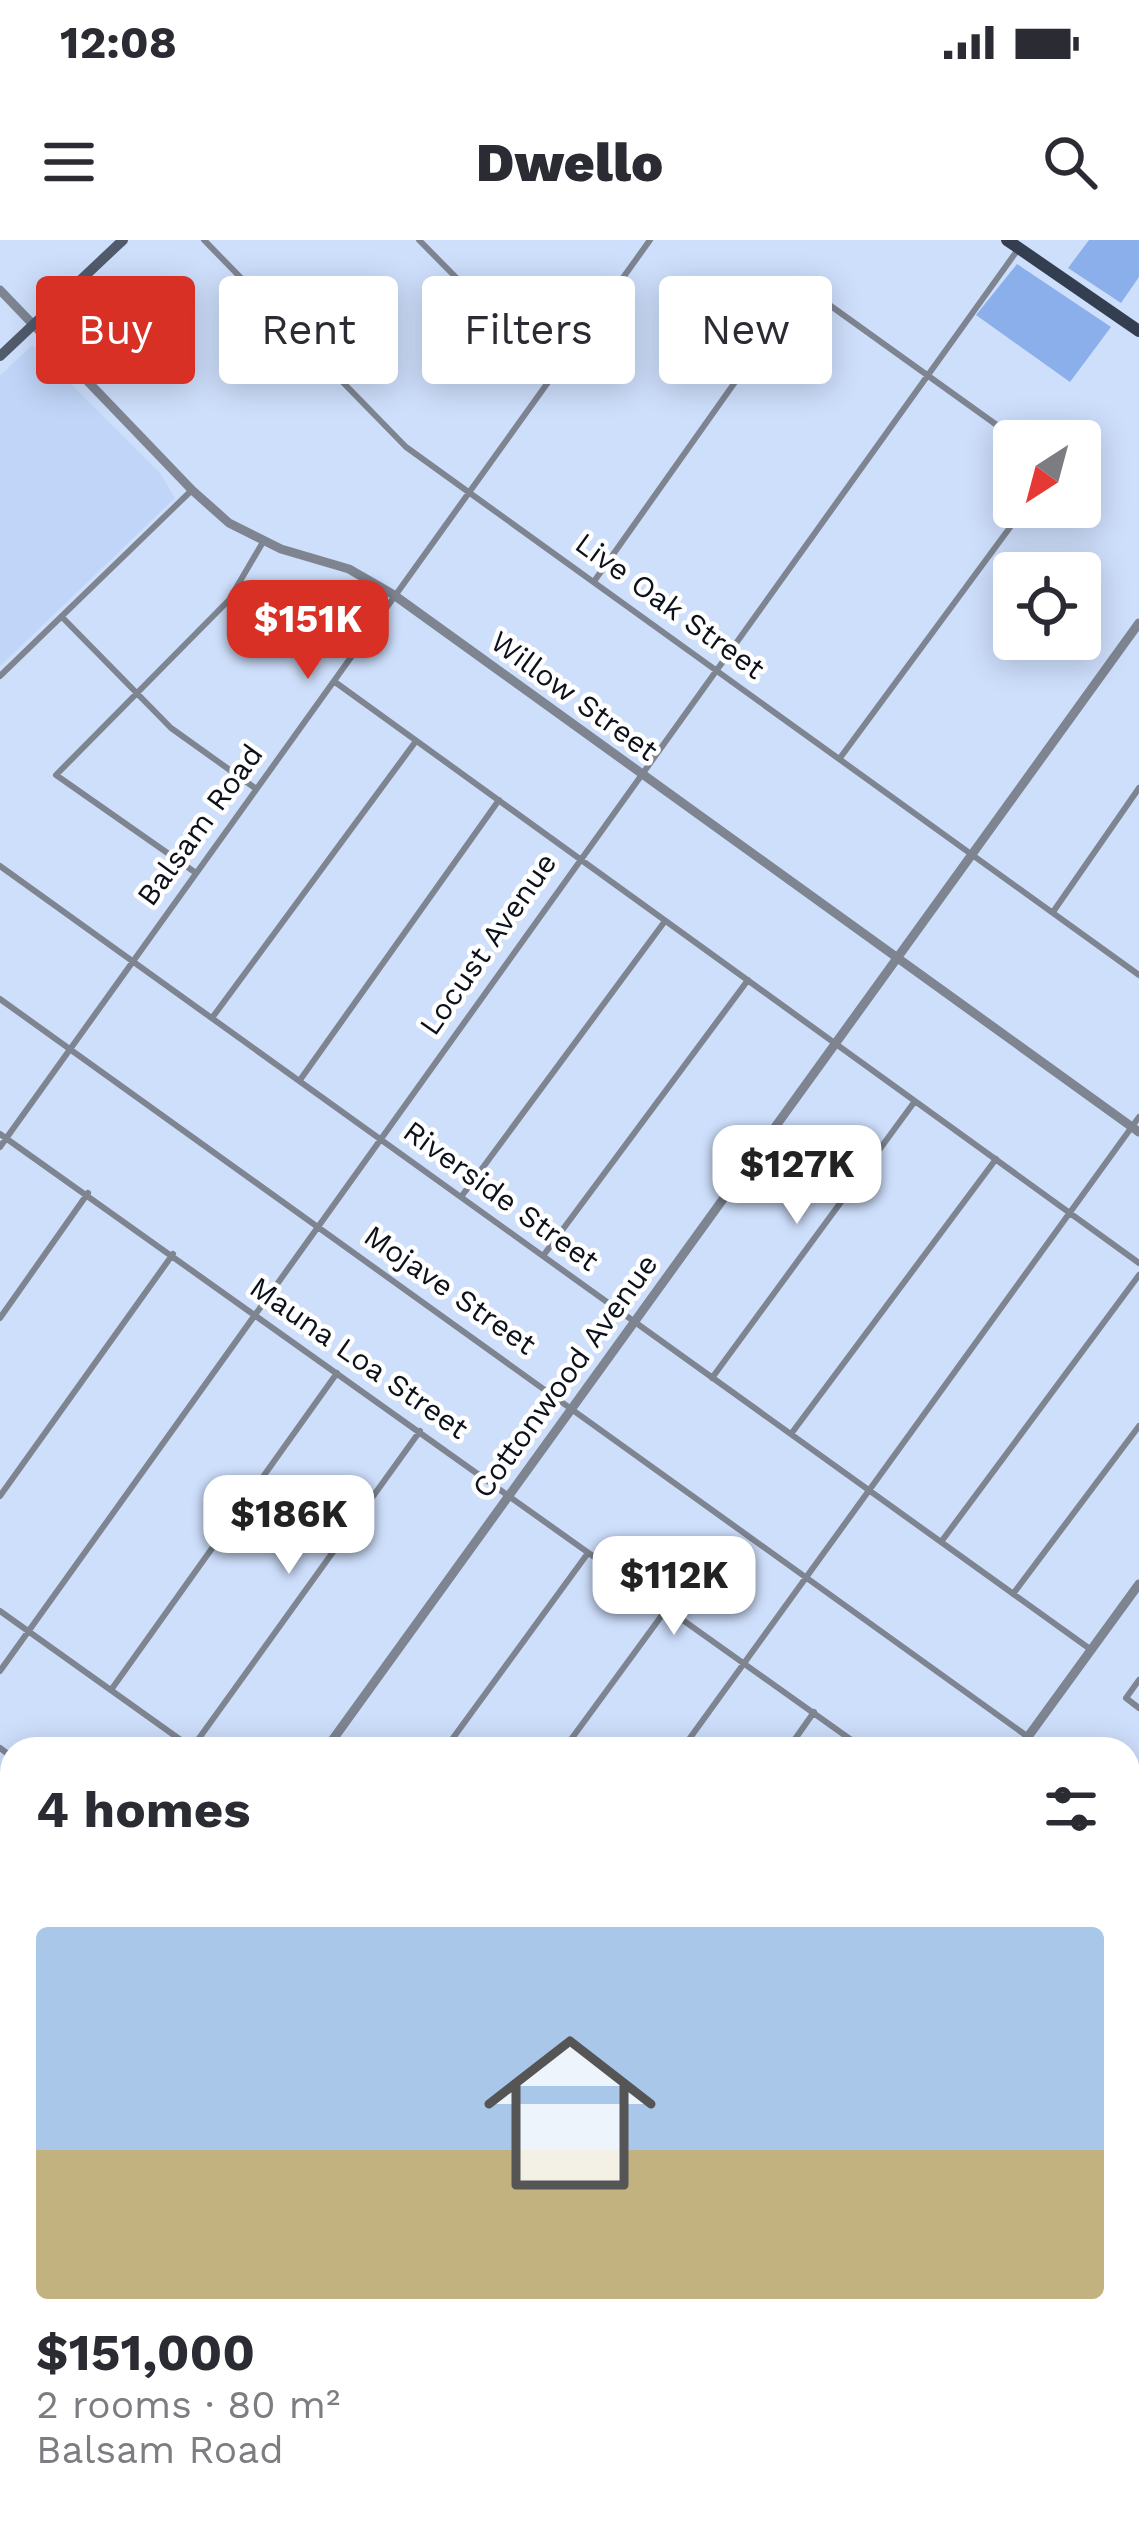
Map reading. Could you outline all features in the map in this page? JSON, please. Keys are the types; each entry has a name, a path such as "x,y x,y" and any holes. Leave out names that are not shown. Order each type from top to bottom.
{"main road":[{"path":"0,356 123,240"},
{"path":"1013,244 1139,331"}],"street":[{"name":"Live Oak Street","path":"204,240 406,447 1136,973"},
{"path":"419,240 455,276"},
{"name":"Balsam Road","path":"625,276 650,240"},
{"name":"Locust Avenue","path":"0,1671 927,374 1013,244"},
{"path":"594,581 803,286 993,422"},
{"name":"Willow Street","path":"0,290 229,523 263,542 349,568 394,595 1137,1125"},
{"name":"Balsam Road","path":"0,1147 3,1136 71,1049 549,384"},
{"path":"0,676 192,490"},
{"path":"840,758 1010,528"},
{"path":"196,873 56,776 229,600 263,542"},
{"path":"62,617 171,728 255,788"},
{"name":"Cottonwood Avenue","path":"335,1737 1139,623"},
{"path":"334,682 1139,1262"},
{"path":"212,1018 416,741"},
{"path":"1053,912 1139,788"},
{"path":"300,1080 499,800"},
{"name":"Riverside Street","path":"0,866 1090,1649"},
{"path":"461,1197 665,920"},
{"path":"1136,973 1139,962"},
{"path":"544,1256 748,980"},
{"name":"Mojave Street","path":"0,998 1029,1736"},
{"path":"712,1378 915,1101"},
{"path":"690,1737 1069,1212 1137,1125"},
{"name":"Mauna Loa Street","path":"3,1136 848,1737"},
{"path":"791,1434 996,1160"},
{"path":"0,1318 88,1193"},
{"path":"0,1496 173,1254"},
{"path":"941,1542 1139,1275"},
{"path":"111,1690 338,1373"},
{"path":"1013,1594 1139,1426"},
{"path":"200,1737 420,1431"},
{"path":"455,1737 589,1553"},
{"path":"1029,1736 1139,1583"},
{"path":"573,1737 668,1607"},
{"path":"0,1611 177,1737"},
{"path":"1139,1680 1126,1698 1139,1708"},
{"path":"796,1737 814,1712"}],"shaded area":[{"path":"1089,240 1139,240 1139,277 1121,303 1068,268"},
{"path":"1017,264 1111,327 1070,382 976,315"},
{"path":"32,345 36,384 71,384 160,473 175,498 0,666 0,376"}]}
